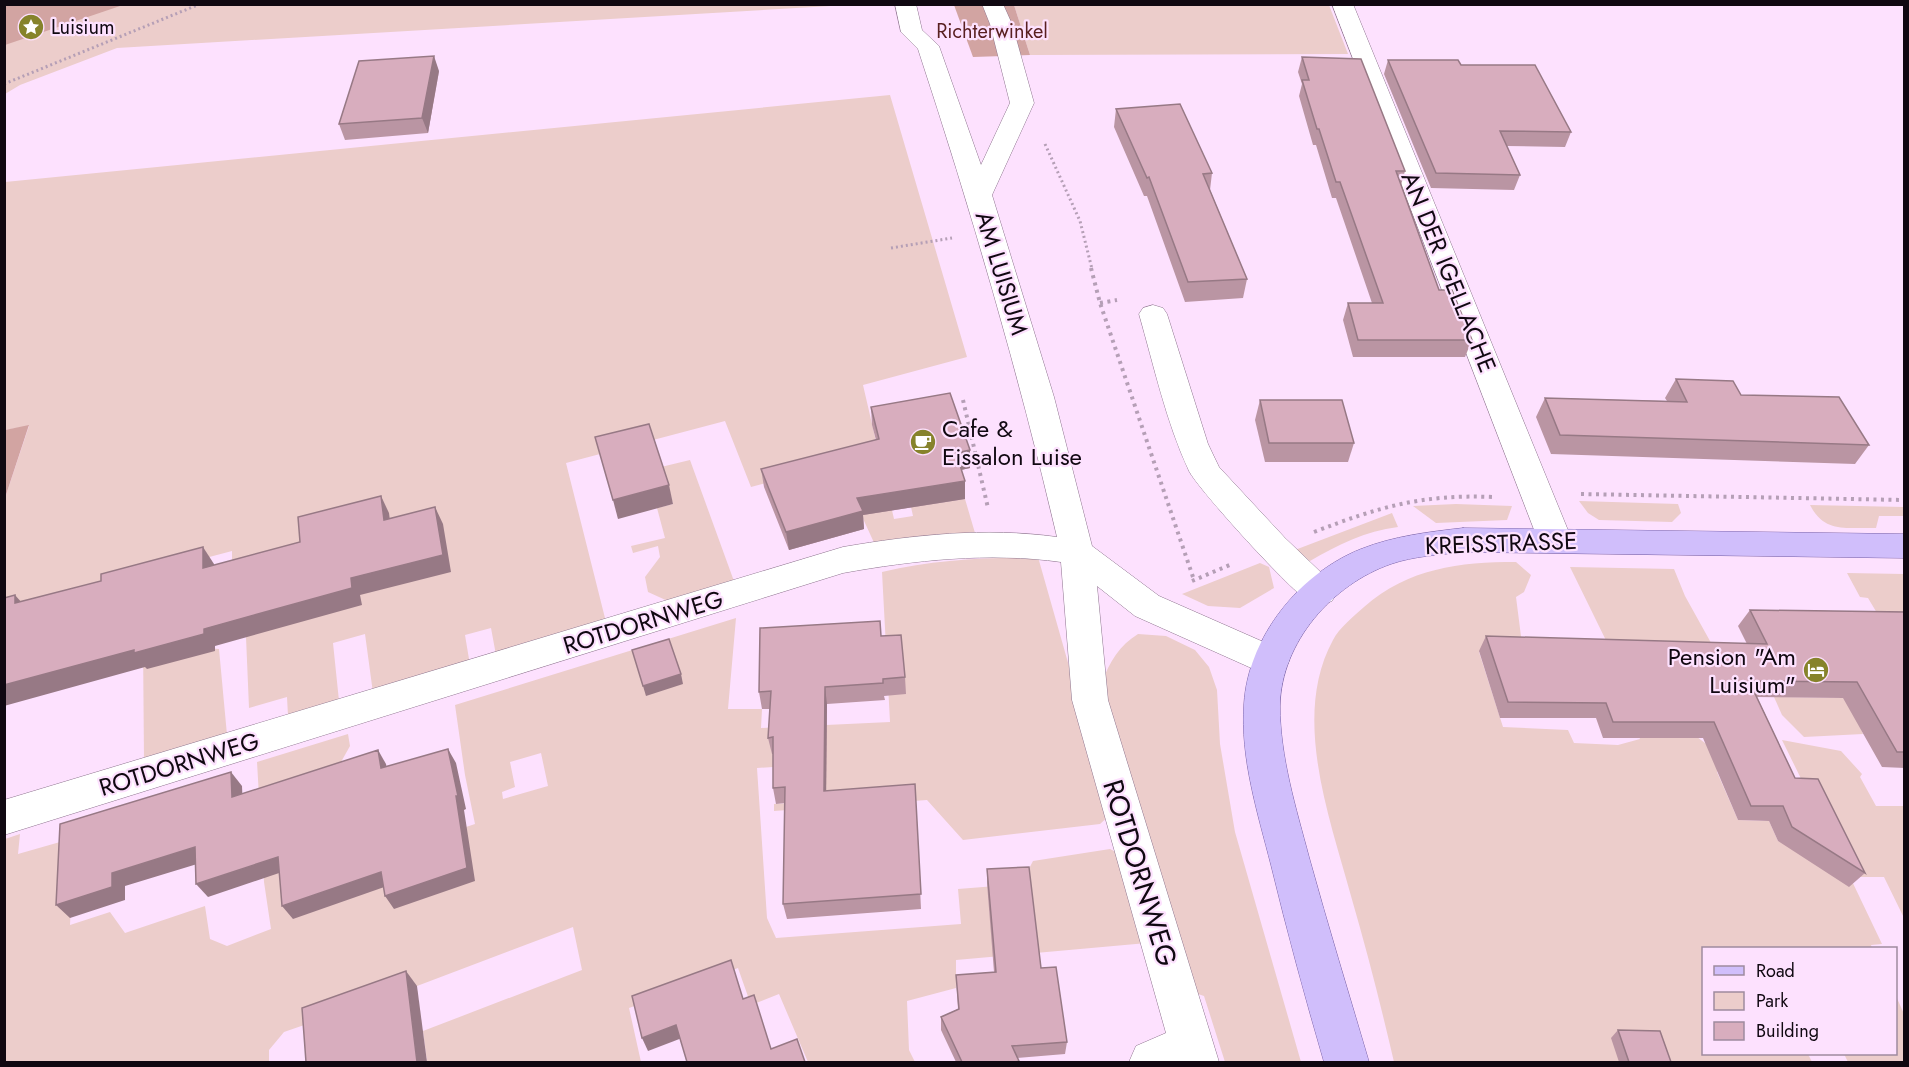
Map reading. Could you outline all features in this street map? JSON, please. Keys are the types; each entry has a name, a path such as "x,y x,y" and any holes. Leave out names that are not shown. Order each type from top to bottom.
{"main road":[{"name":"KREISSTRASSE","path":"1346,1062 1296,883 1264,756 1262,702 1271,661 1284,633 1302,608 1320,592 1369,559 1409,546 1463,540 1905,546"}],"street":[{"name":"AM LUISIUM","path":"905,4 912,32 928,45 979,195 1039,397 1077,552 1090,700"},
{"path":"979,195 1022,103 1001,24 992,4"},
{"name":"AN DER IGELLACHE","path":"1342,4 1555,540"},
{"path":"1153,314 1193,444 1206,473 1273,547 1320,592"},
{"name":"ROTDORNWEG","path":"4,818 843,560 888,552 1019,544 1077,552 1147,606 1271,661"},
{"name":"ROTDORNWEG","path":"1090,700 1129,838 1195,1054 1152,1062"}],"path":[{"path":"4,84 200,4"},
{"path":"1042,138 1080,221 1100,303 1176,534 1194,580"},
{"path":"891,248 933,240"},
{"path":"963,400 995,544"},
{"path":"1572,495 1905,500"}],"green space":[{"name":"Luisium","path":"5,4 123,4 123,5 5,45"},
{"path":"4,5 848,5 117,48 20,85 5,94"},
{"name":"Richterwinkel","path":"954,5 1014,5 1030,55 973,57"},
{"path":"1014,5 1329,5 1348,54 1030,55"},
{"path":"890,95 967,357 863,385 894,519 913,516 911,507 965,499 975,533 876,547 838,464 751,487 725,421 566,463 606,622 496,655 491,628 465,635 470,665 373,693 365,634 333,643 339,701 288,716 287,697 249,708 246,637 310,559 232,580 232,551 5,611 5,498 29,426 5,430 5,182"},
{"path":"29,425 5,498 5,430"},
{"path":"690,460 735,584 670,602 648,592 645,577 660,557 658,546 633,553 631,546 665,538 657,508 673,504 661,467"},
{"path":"1579,501 1678,504 1681,513 1672,522 1599,520 1588,513"},
{"path":"1456,504 1512,506 1507,520 1436,523 1413,506"},
{"path":"1810,505 1904,507 1904,516 1879,516 1876,528 1846,528 1823,521"},
{"path":"1392,513 1398,527 1352,540 1310,561 1287,553"},
{"path":"1038,557 1111,814 1100,824 963,840 927,800 774,811 774,804 804,802 773,767 757,768 767,918 776,938 961,924 958,889 1021,884 1033,861 1110,849 1122,855 1147,943 956,960 956,988 907,1001 909,1050 915,1062 808,1062 779,994 751,1005 738,968 629,1008 641,1062 427,1062 423,1031 582,970 573,927 417,986 284,1032 269,1050 269,1062 5,1062 5,839 20,834 18,854 74,838 70,925 110,912 125,933 205,906 210,939 227,946 271,929 264,882 257,762 348,734 350,746 341,762 466,827 475,824 455,705 736,618 728,709 762,709 761,728 890,722 882,572 940,562","holes":["541,753 548,786 503,799 502,792 515,787 510,762"]},
{"path":"1495,562 1516,562 1531,575 1524,592 1516,597 1523,652 1479,652 1503,727 1568,730 1574,743 1618,745 1640,739 1617,687 1620,669 1570,567 1674,569 1685,596 1720,659 1676,721 1726,759 1717,772 1738,820 1769,821 1778,841 1842,862 1782,740 1841,751 1862,774 1860,777 1876,806 1904,806 1904,918 1884,877 1850,877 1882,944 1871,945 1872,947 1702,947 1702,1055 1808,1055 1812,1062 1394,1062 1333,834 1318,768 1315,702 1321,670 1333,640 1343,627 1381,594 1417,576 1436,570"},
{"path":"1260,563 1269,567 1274,588 1240,608 1208,606 1182,594"},
{"path":"1847,573 1904,574 1904,627 1880,618 1868,598 1860,597"},
{"path":"1138,634 1166,636 1195,650 1209,667 1217,690 1220,744 1235,832 1301,1062 1225,1062 1204,996 1189,991 1102,683 1116,655"},
{"path":"143,643 219,649 227,735 144,760"},
{"path":"1774,697 1850,698 1863,734 1804,737 1782,715"},
{"path":"1897,998 1904,1014 1904,1062 1848,1062 1844,1055 1897,1055"}],"building":[{"path":"434,56 422,118 339,124 359,61"},
{"path":"1302,57 1361,59 1405,171 1396,171 1439,290 1452,290 1472,340 1358,340 1348,303 1383,303 1340,182 1336,182 1319,129 1317,129 1302,80 1309,80"},
{"path":"1388,60 1458,60 1461,65 1535,65 1571,132 1500,131 1520,175 1436,173"},
{"path":"1180,104 1212,173 1203,174 1247,279 1188,282 1149,177 1147,178 1116,109"},
{"path":"1676,379 1733,381 1741,395 1839,397 1869,445 1560,435 1545,398 1687,402"},
{"path":"950,393 970,450 956,453 965,481 857,498 863,511 786,532 761,469 879,439 871,407"},
{"path":"1260,400 1342,400 1354,443 1269,443"},
{"path":"649,424 669,485 613,500 595,437"},
{"path":"381,496 384,520 435,507 443,555 351,578 352,588 204,629 204,634 4,685 4,598 15,595 15,603 101,581 101,574 203,547 203,568 300,542 298,517"},
{"path":"1750,610 1905,612 1905,752 1897,752 1857,682 1749,681 1795,778 1818,779 1865,873 1792,827 1783,806 1751,806 1714,722 1613,722 1606,703 1508,702 1486,636 1767,644"},
{"path":"880,621 881,636 901,635 905,677 883,679 883,683 825,687 824,791 915,784 921,894 783,904 785,787 773,788 773,737 768,738 771,691 759,692 760,628"},
{"path":"669,639 681,674 643,686 632,650"},
{"path":"448,749 458,796 456,796 467,868 385,896 381,872 282,906 278,857 196,884 195,847 112,873 112,887 56,905 60,824 231,772 232,797 378,750 381,768"},
{"path":"1029,867 1041,968 1056,967 1067,1042 1012,1046 1019,1061 1016,1062 962,1062 941,1017 959,1009 956,975 996,972 987,869"},
{"path":"731,960 743,999 754,995 771,1049 797,1039 805,1062 687,1062 676,1025 642,1038 632,996"},
{"path":"406,971 417,1062 306,1062 302,1008"},
{"path":"1618,1030 1660,1031 1671,1062 1629,1062"}],"place":[{"name":"Luisium","path":"31,27"},
{"name":"Cafe & Eissalon Luise","path":"923,442"},
{"name":"Pension \"Am Luisium\"","path":"1816,670"}]}
